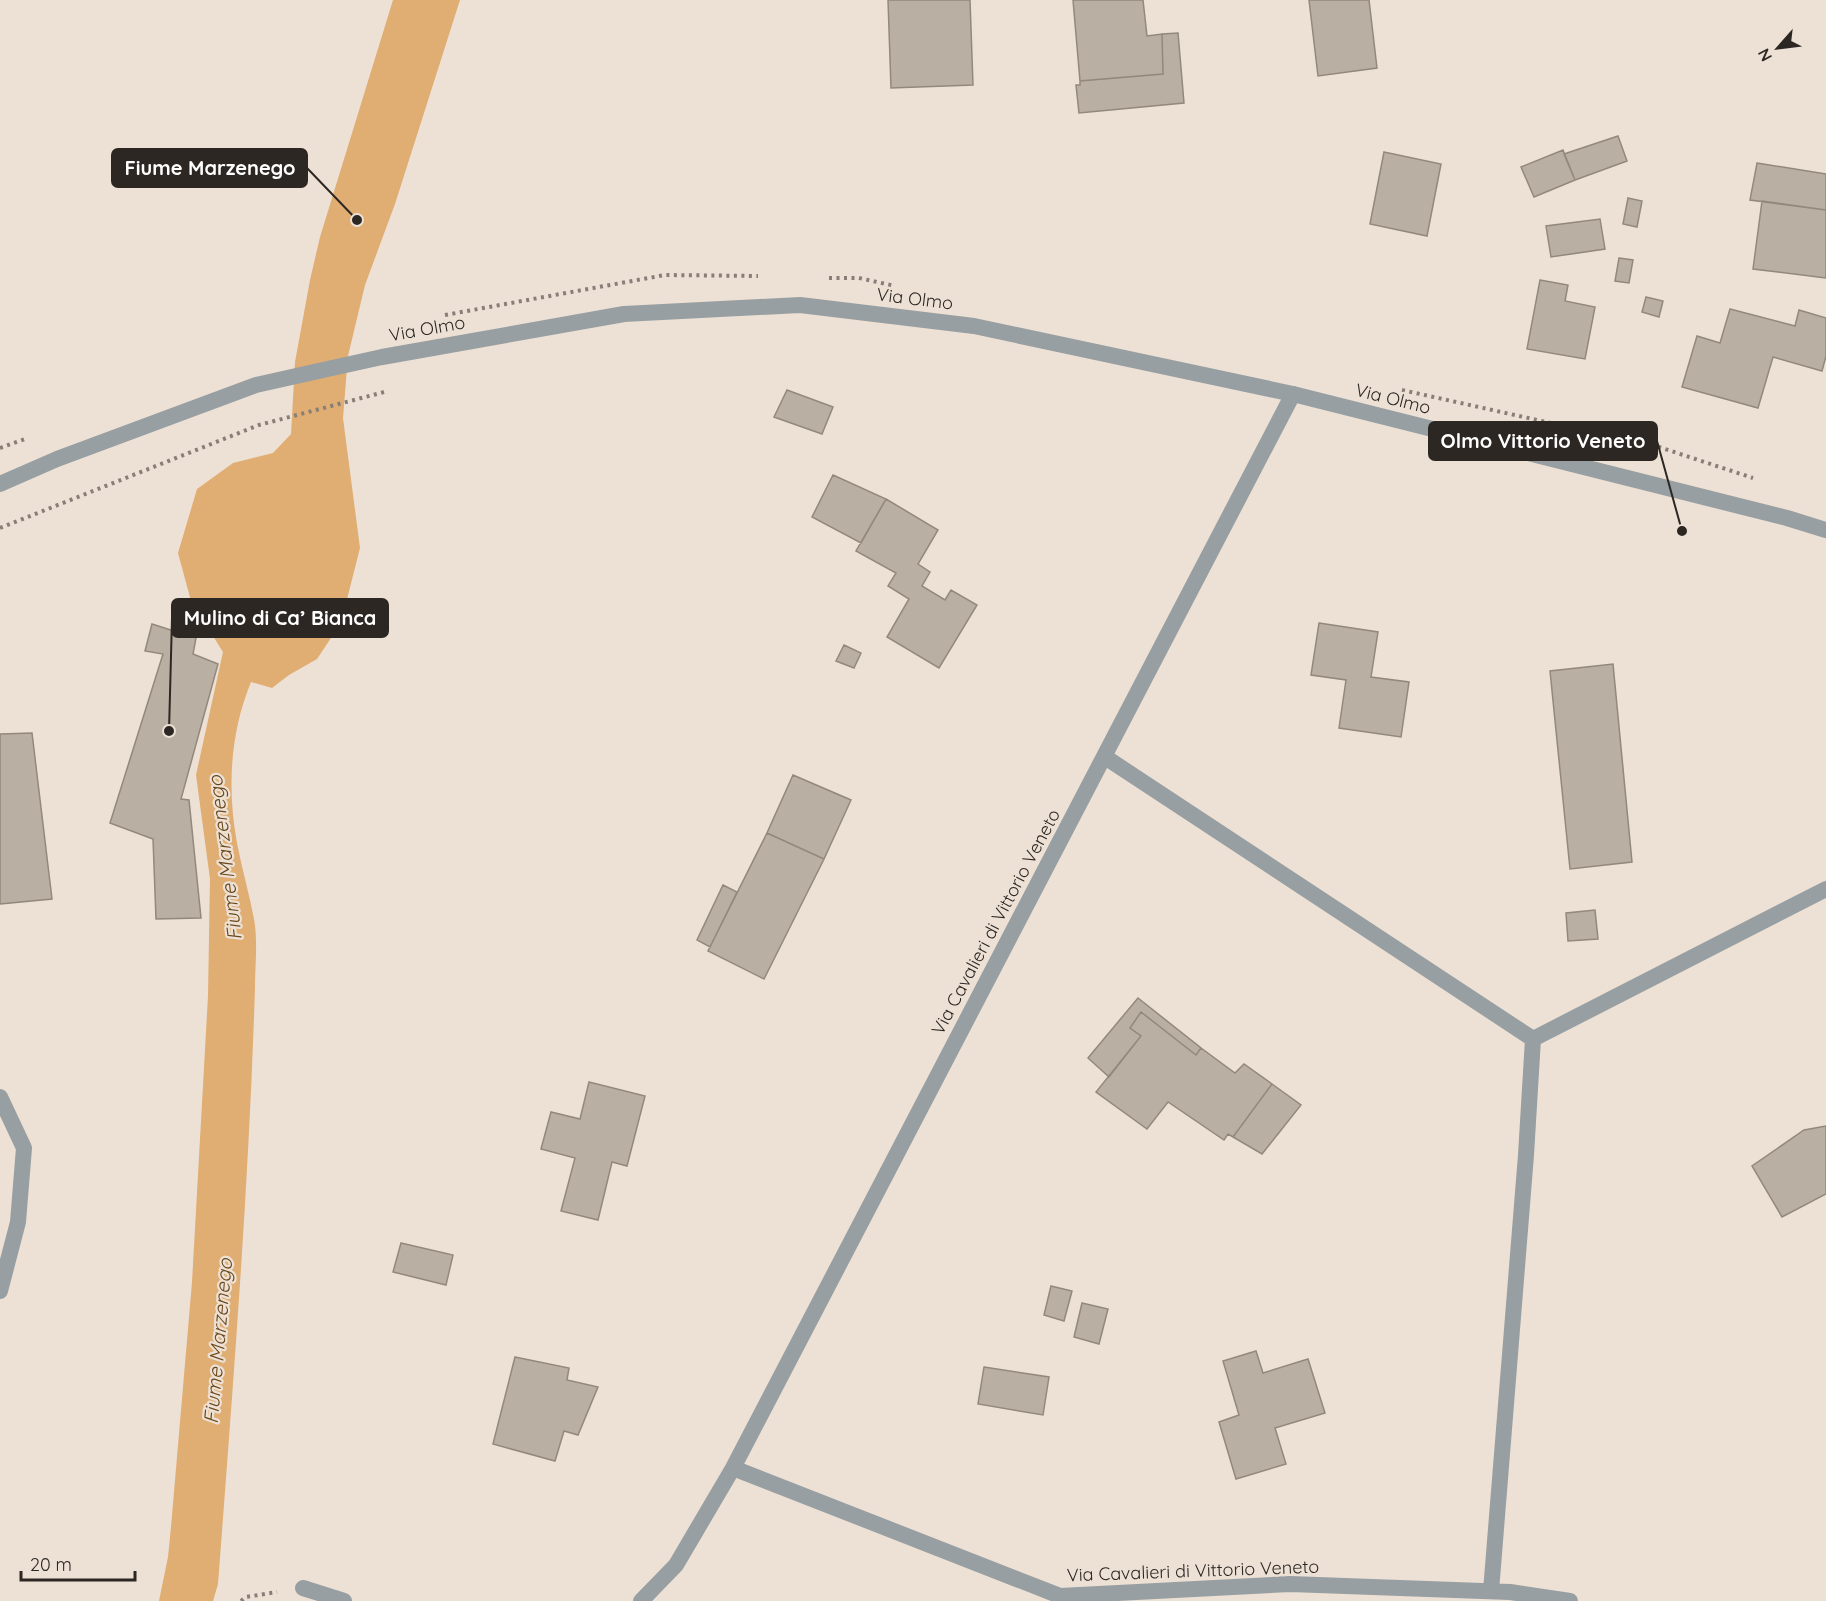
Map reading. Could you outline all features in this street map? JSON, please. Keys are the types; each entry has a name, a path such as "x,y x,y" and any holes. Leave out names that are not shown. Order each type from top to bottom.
{"street":[{"name":"Via Olmo","path":"0,484 57,459 256,386 382,357 624,314 800,305 974,326 1293,394 1787,518 1826,530"},
{"name":"Via Cavalieri di Vittorio Veneto","path":"640,1601 676,1565 733,1468 1293,394"},
{"path":"1105,757 1533,1039"},
{"path":"1533,1039 1826,889"},
{"path":"1491,1592 1533,1039"},
{"path":"0,1097 24,1148 18,1222 0,1291"},
{"name":"Via Cavalieri di Vittorio Veneto","path":"733,1468 1060,1596 1290,1584 1491,1592 1524,1598 1570,1601"},
{"path":"303,1588 344,1601"}],"path":[{"path":"0,528 259,425 388,391"},
{"path":"241,1601 246,1597 303,1588"}],"water":[{"path":"393,0 460,0 395,204 365,285 348,356 343,418 360,548 341,623 317,659 272,688 251,682 235,741 231,782 234,823 254,919 256,953 245,1211 218,1584 213,1601 159,1601 168,1557 192,1282 208,996 210,879 196,775 223,652 191,601 178,553 197,489 233,463 273,453 291,434 295,362 320,237"}],"building":[{"path":"888,0 970,0 973,85 891,88"},
{"path":"1073,0 1143,0 1147,36 1162,34 1163,74 1080,81"},
{"path":"1309,0 1369,0 1377,68 1318,76"},
{"path":"1178,33 1184,103 1079,113 1076,85 1080,85 1080,81 1163,74 1162,34"},
{"path":"1618,136 1627,161 1575,180 1564,154"},
{"path":"1563,150 1575,180 1534,197 1521,167"},
{"path":"1384,152 1441,164 1427,236 1370,224"},
{"path":"1757,163 1826,174 1826,210 1750,200"},
{"path":"1628,198 1642,201 1637,227 1623,224"},
{"path":"1762,201 1826,210 1826,278 1753,269"},
{"path":"1600,219 1605,249 1551,257 1546,226"},
{"path":"1619,258 1633,260 1629,283 1615,281"},
{"path":"1540,280 1568,285 1565,301 1595,307 1585,359 1527,349"},
{"path":"1646,297 1663,301 1659,317 1642,312"},
{"path":"1730,309 1795,326 1799,310 1826,318 1826,356 1822,371 1773,357 1758,408 1682,387 1697,336 1720,343"},
{"path":"787,390 833,407 822,434 774,417"},
{"path":"833,475 886,499 861,543 812,517"},
{"path":"886,499 938,530 918,564 930,572 922,586 945,600 951,590 977,605 939,668 887,637 909,599 888,586 896,573 856,551"},
{"path":"1319,623 1378,632 1371,677 1409,682 1401,737 1339,728 1346,680 1311,675"},
{"path":"152,624 196,638 193,654 218,664 181,799 189,800 201,918 156,919 153,839 110,823 163,654 145,651"},
{"path":"844,645 861,653 854,668 836,661"},
{"path":"1613,664 1632,862 1570,869 1550,671"},
{"path":"32,733 52,899 0,904 0,734"},
{"path":"793,775 851,800 824,859 767,833"},
{"path":"767,833 824,859 764,979 708,951"},
{"path":"723,885 737,892 710,947 697,940"},
{"path":"1595,910 1598,939 1568,941 1566,913"},
{"path":"1138,998 1201,1048 1196,1055 1141,1012 1130,1028 1141,1036 1109,1077 1088,1058"},
{"path":"1141,1012 1196,1055 1201,1048 1235,1073 1244,1064 1272,1084 1233,1137 1228,1134 1224,1140 1168,1102 1147,1129 1096,1092 1141,1036 1130,1028"},
{"path":"589,1082 645,1096 627,1166 612,1162 598,1220 561,1211 575,1158 541,1149 551,1112 580,1119"},
{"path":"1272,1084 1301,1105 1262,1154 1233,1137"},
{"path":"1826,1126 1826,1194 1782,1217 1752,1166 1804,1130"},
{"path":"401,1243 453,1255 446,1285 393,1272"},
{"path":"1051,1286 1072,1291 1064,1321 1044,1315"},
{"path":"1082,1303 1108,1309 1099,1344 1074,1337"},
{"path":"1256,1351 1263,1373 1308,1359 1325,1413 1275,1428 1286,1464 1236,1479 1219,1422 1239,1415 1223,1361"},
{"path":"515,1357 569,1368 567,1380 598,1387 578,1435 564,1431 555,1461 493,1444"},
{"path":"984,1367 1049,1377 1043,1415 978,1404"}],"place":[{"name":"Fiume Marzenego","path":"357,220"},
{"name":"Olmo Vittorio Veneto","path":"1682,531"},
{"name":"Mulino di Ca’ Bianca","path":"169,731"}]}
